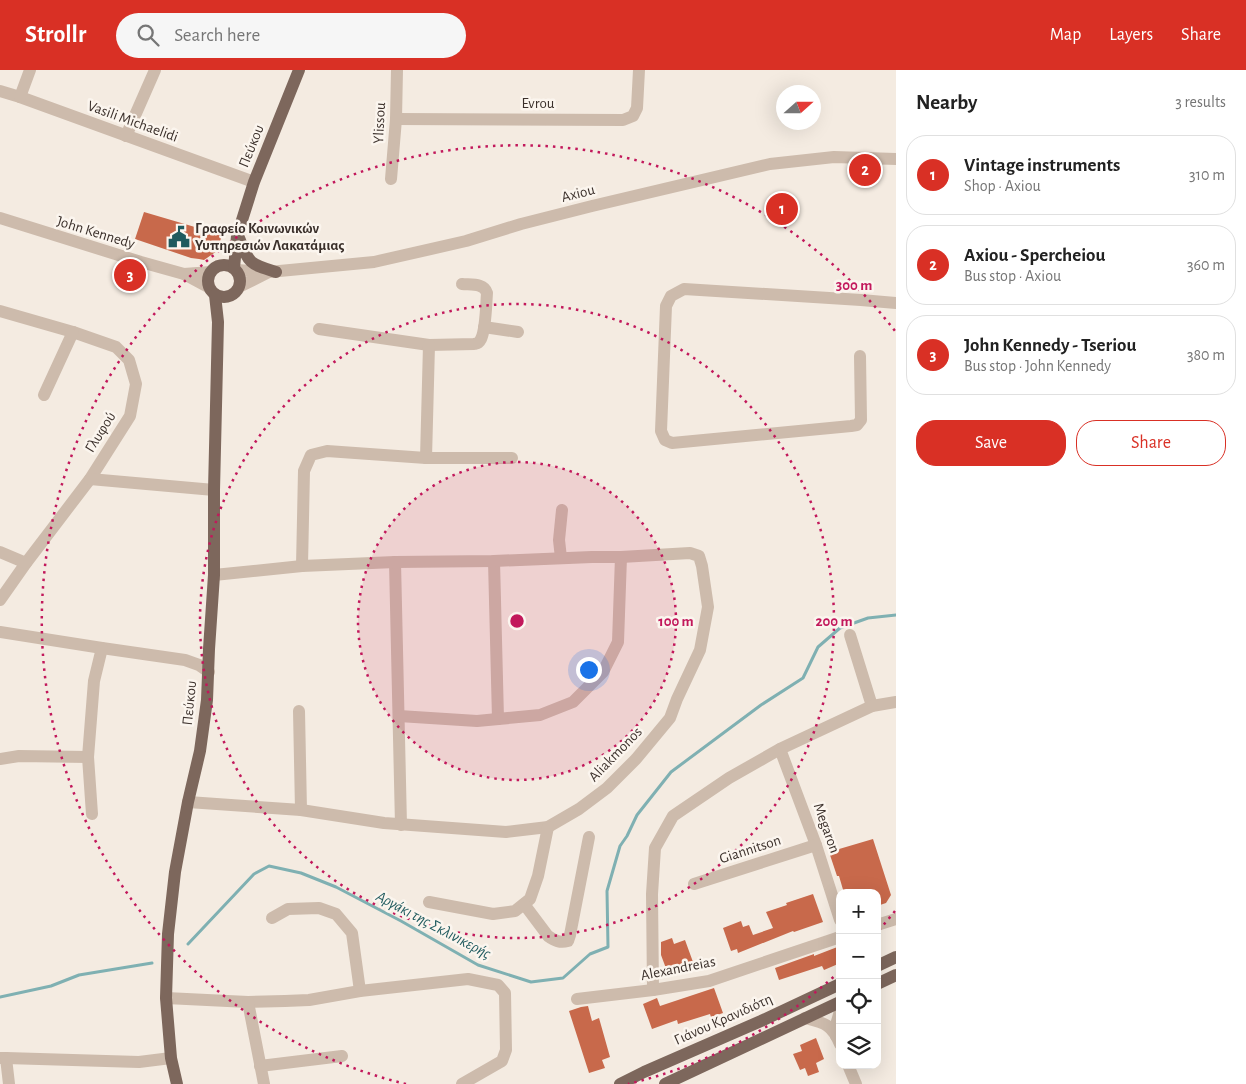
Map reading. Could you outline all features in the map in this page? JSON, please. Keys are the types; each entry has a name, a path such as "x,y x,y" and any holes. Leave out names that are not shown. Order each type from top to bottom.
{"main road":[{"name":"Πεύκου","path":"230,268 254,182 299,70"},
{"path":"238,236 245,254 254,265 273,272"},
{"path":"214,268 230,268 240,279 235,291 223,297 213,292 208,280 211,272 214,268"},
{"name":"Πεύκου","path":"218,322 235,291"},
{"name":"Πεύκου","path":"177,1084 171,1058 166,998 168,934 175,872 200,751 207,700 214,575 218,322 213,292"},
{"path":"881,964 896,957"},
{"path":"881,982 896,975"},
{"name":"Γιάνου Κρανιδιότη","path":"620,1084 836,986"},
{"path":"665,1084 836,1004"}],"street":[{"path":"20,97 30,70"},
{"path":"126,136 155,70"},
{"name":"Ylissou","path":"391,179 396,119 397,70"},
{"name":"Evrou","path":"396,119 623,120 633,116 637,108 639,70"},
{"name":"Vasili Michaelidi","path":"0,91 254,182"},
{"name":"Axiou","path":"230,268 273,272 374,262 466,241 521,224 592,206 770,164 834,157 896,160"},
{"name":"John Kennedy","path":"0,218 184,274"},
{"path":"184,274 211,272"},
{"name":"Axiou","path":"235,291 273,272"},
{"path":"184,274 213,292"},
{"path":"319,329 430,345 474,344 481,340 487,293 483,286 462,284"},
{"path":"860,356 861,420 857,424 672,443 665,440 661,431 666,306 671,296 684,289 896,303"},
{"name":"Γλυφού","path":"0,311 73,332 116,347 129,360 136,384 130,416 90,479 0,600"},
{"path":"484,327 518,332"},
{"path":"44,395 73,332"},
{"path":"426,458 430,345"},
{"path":"302,566 304,470 311,456 327,451 426,458 512,458"},
{"path":"90,479 214,490"},
{"path":"561,558 559,540 562,510"},
{"path":"0,552 26,563"},
{"name":"Aliakmonos","path":"188,802 301,810 401,825 506,832 548,827 579,809 607,788 670,718 700,650 708,608 699,556 690,553 621,557 302,566 214,575"},
{"path":"399,716 477,721 540,715 573,702 604,672 618,642 621,557"},
{"path":"494,561 498,719"},
{"path":"394,562 401,825"},
{"path":"0,632 185,660 199,665 208,672"},
{"path":"850,634 872,706"},
{"path":"92,814 88,757 94,681 102,648"},
{"path":"185,660 209,649"},
{"path":"653,990 652,894 655,848 673,816 729,778 780,749 872,706 896,702"},
{"path":"300,712 301,810"},
{"name":"Megaron","path":"780,749 816,844 836,907"},
{"path":"0,759 19,756 88,757"},
{"path":"429,902 493,914 516,912 530,899 538,876 548,827"},
{"path":"524,904 548,936 561,943 568,941 589,837"},
{"name":"Giannitson","path":"694,884 816,844"},
{"path":"272,918 288,909 319,908 336,914 352,933 360,991"},
{"path":"881,924 896,919"},
{"name":"Alexandreias","path":"577,998 653,990 710,981 836,938"},
{"path":"166,998 248,1002 309,1000 360,991 468,979 498,985 505,993 506,1050 502,1061 462,1084"},
{"path":"248,1002 264,1084"},
{"path":"805,1018 820,1022 829,1027 836,1037"},
{"path":"260,1066 342,1056"},
{"path":"8,1084 3,1058 139,1062 171,1058"},
{"path":"850,1069 856,1084"}],"building":[{"name":"Γραφείο Κοινωνικών Υυπηρεσιών Λακατάμιας","path":"144,212 222,235 217,251 204,260 191,258 135,239"},
{"path":"873,839 891,895 886,903 881,905 881,889 843,889 829,852"},
{"path":"813,894 823,922 793,931 738,953 737,949 731,951 723,928 741,921 743,927 749,925 753,935 773,928 766,912"},
{"path":"672,938 674,944 685,940 693,962 667,971 661,955 661,942"},
{"path":"836,948 836,965 824,970 822,966 779,980 775,968 814,954 814,956"},
{"path":"714,988 723,1013 711,1017 710,1014 678,1024 677,1020 652,1029 643,1004 657,998 660,1006"},
{"path":"588,1006 592,1021 599,1018 610,1057 602,1060 605,1068 589,1073 569,1011"},
{"path":"816,1038 824,1059 816,1063 819,1072 808,1076 805,1068 800,1070 793,1054 802,1051 800,1045"}],"waterway":[{"name":"Αργάκι της Σκλινικερής","path":"188,944 254,874 269,866 301,873 336,887 478,965 531,982 563,978 590,954 608,947 607,891 620,846 637,815 671,772 761,705 803,678 818,647 840,628 868,618 896,615"},
{"name":"Αργάκι της Σκλινικερής","path":"0,997 51,986 79,975 152,963"}],"place":[{"name":"Axiou - Spercheiou","path":"865,170"},
{"name":"Vintage instruments","path":"782,209"},
{"name":"Γραφείο Κοινωνικών Υυπηρεσιών Λακατάμιας","path":"179,237"},
{"name":"John Kennedy - Tseriou","path":"130,275"}]}
